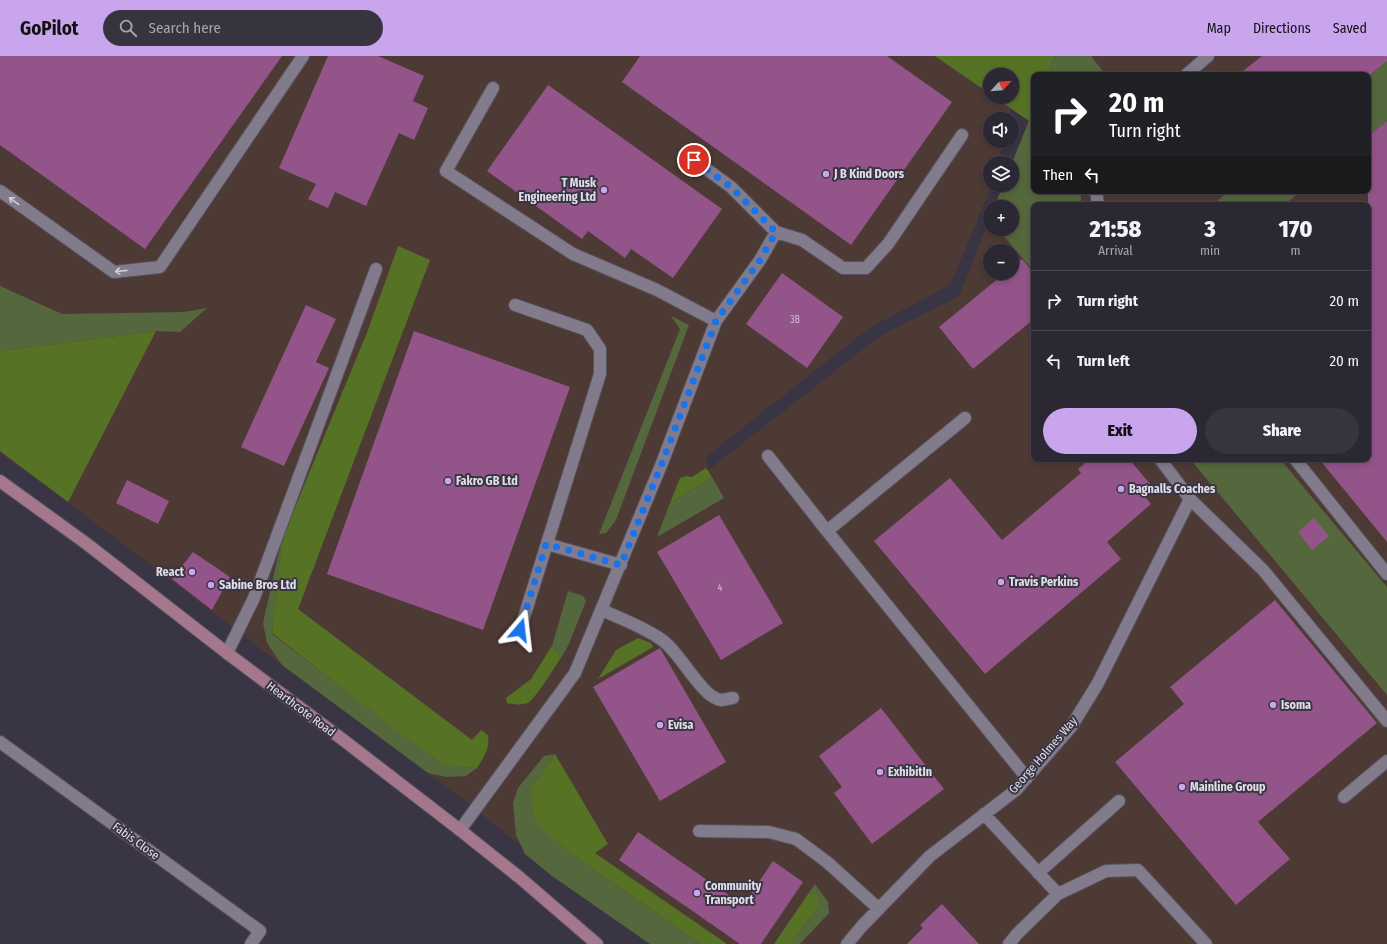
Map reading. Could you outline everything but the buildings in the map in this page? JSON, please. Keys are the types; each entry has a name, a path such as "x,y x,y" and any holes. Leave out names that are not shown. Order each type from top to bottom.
{"street":[{"path":"0,191 114,272 160,267 303,56"},
{"path":"1189,72 1208,56"},
{"path":"493,88 446,171 573,254 657,290 716,321"},
{"path":"694,160 731,187 776,232 802,240 843,268 866,268 888,244 962,134"},
{"path":"460,830 575,673 662,463 716,321 760,260 776,232"},
{"path":"227,653 254,598 376,269"},
{"path":"515,305 587,330 600,349 600,374 520,630"},
{"path":"827,531 965,418"},
{"path":"768,456 1027,778"},
{"path":"1162,462 1190,499 1263,570 1387,721"},
{"path":"1297,462 1387,574"},
{"name":"Hearthcote Road","path":"0,481 88,544 227,653 460,830 519,877 597,944"},
{"name":"George Holmes Way","path":"847,944 930,856 1016,790 1071,726 1098,683 1190,499"},
{"path":"546,544 621,565"},
{"path":"602,610 663,640 675,650 710,696 722,700 733,698"},
{"name":"Fabis Close","path":"0,742 260,931 251,944"},
{"path":"1344,797 1387,761"},
{"path":"1038,872 1119,801"},
{"path":"984,814 1058,894"},
{"path":"699,831 769,832 796,839 827,862 879,909"},
{"path":"1009,944 1017,934 1058,894 1106,871 1138,870 1206,944"}],"shaded area":[{"path":"0,56 1032,56 1019,89 1019,68 983,68 983,104 1013,104 1010,112 983,112 983,148 1002,148 1000,156 983,156 983,192 989,192 986,200 983,200 983,206 950,285 869,328 707,456 708,470 880,336 959,296 983,236 1019,236 1019,200 997,200 1000,192 1019,192 1019,156 1015,156 1031,116 1031,194 1371,194 1371,72 1048,72 1055,56 1387,56 1387,944 657,944 557,875 467,802 282,665 68,502 0,453"}],"green space":[{"path":"935,56 1055,56 1048,72 1031,72 1031,116 1029,121 1019,114 1019,112 1016,112 1004,104 1019,104 1019,68 983,68 983,89"},
{"path":"1055,56 1091,56 1104,72 1048,72"},
{"path":"1387,61 1387,121 1371,134 1371,74"},
{"path":"1031,116 1031,194 1081,194 1081,202 1031,202 1031,268 1019,254 1019,244 1011,244 1004,236 1019,236 1019,200 997,200 1000,192 1019,192 1019,156 1015,156"},
{"path":"1225,194 1297,194 1288,202 1217,201"},
{"path":"398,246 430,260 298,609 472,740 481,730 488,735 487,749 477,768 444,765 387,723 272,633 282,539 368,330"},
{"path":"0,286 62,314 184,312 207,308 180,332 156,331 0,351"},
{"path":"671,316 689,325 616,520 606,533 599,534 680,329"},
{"path":"156,331 68,502 0,451 0,351"},
{"path":"1193,462 1283,462 1387,587 1387,695"},
{"path":"706,468 712,477 670,503 680,478 686,476 692,477"},
{"path":"712,477 724,498 657,537 670,503"},
{"path":"282,539 272,634 444,765 477,768 466,776 447,777 428,773 282,665 267,643 263,623"},
{"path":"568,591 583,596 586,601 569,644 561,658 552,646"},
{"path":"638,638 651,643 653,647 598,679 616,650"},
{"path":"552,646 561,658 536,695 529,702 524,704 507,703 506,698 531,679"},
{"path":"555,754 532,787 573,855 701,944 650,944 552,876 525,854 516,835 513,803 518,788 544,756"},
{"path":"555,754 608,844 595,853 727,944 701,944 573,855 537,824 532,808 532,787"},
{"path":"815,884 828,902 829,913 800,944 790,944 818,908 814,893 808,894"},
{"path":"814,893 818,899 818,908 790,944 774,944 808,894"}],"place":[{"name":"J B Kind Doors","path":"826,174"},
{"name":"T Musk Engineering Ltd","path":"604,190"},
{"name":"Fakro GB Ltd","path":"448,481"},
{"name":"Bagnalls Coaches","path":"1121,489"},
{"name":"React","path":"192,572"},
{"name":"Travis Perkins","path":"1001,582"},
{"name":"Sabine Bros Ltd","path":"211,585"},
{"name":"Isoma","path":"1273,705"},
{"name":"Evisa","path":"660,725"},
{"name":"ExhibitIn","path":"880,772"},
{"name":"Mainline Group","path":"1182,787"},
{"name":"Community Transport","path":"697,893"}],"route":[{"path":"520,630 546,544 621,565 716,321 760,260 776,232 731,187 694,160"}]}
